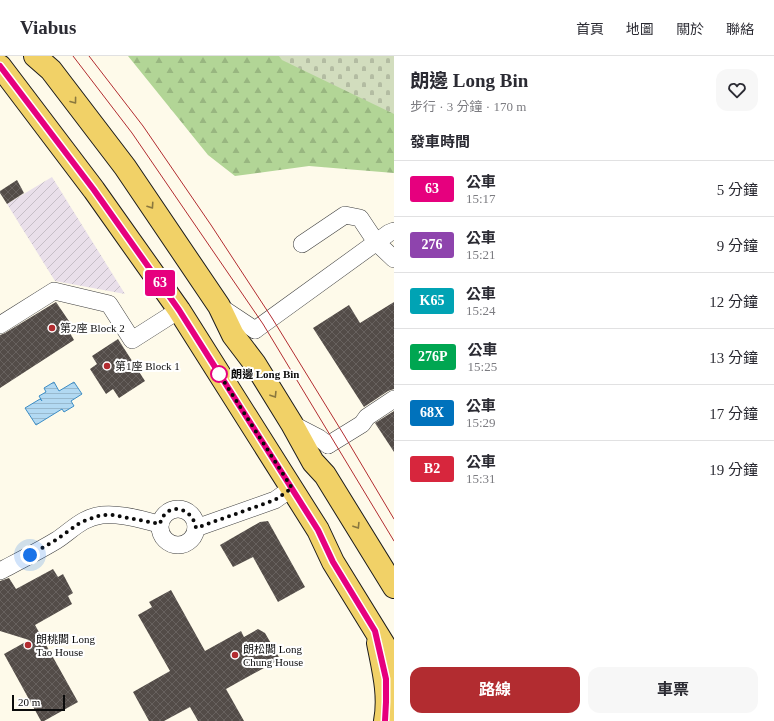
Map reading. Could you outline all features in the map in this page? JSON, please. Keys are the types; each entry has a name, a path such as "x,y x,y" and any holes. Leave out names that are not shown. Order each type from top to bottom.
{"main road":[{"path":"45,61 124,167 219,306 233,335 255,364 292,424 313,462 325,475 394,587"},
{"path":"0,66 94,190 179,310 318,530 333,562 394,661"},
{"path":"375,631 386,679 384,721"}],"street":[{"path":"302,244 345,216 360,218 376,242 394,259"},
{"path":"255,330 389,232 394,231"},
{"path":"0,325 54,291 109,304 132,340 179,310"},
{"path":"219,306 255,330"},
{"path":"255,330 255,364"},
{"path":"328,445 362,424 367,416 394,399"},
{"path":"292,424 319,438 328,445"},
{"path":"325,475 328,445"},
{"path":"196,528 275,500 292,488"},
{"path":"178,509 191,515 195,521 196,528 190,541 177,545 170,544 164,539 161,533 160,524 161,519 165,514 171,510 178,509"},
{"path":"0,571 56,540 81,522 90,518 101,515 113,515 160,524"}],"shaded area":[{"path":"52,177 125,294 55,281 7,204"}],"green space":[{"path":"128,56 394,56 394,173 309,166 235,176 208,155"},
{"path":"279,56 394,56 394,114 282,60"}],"water":[{"path":"54,382 59,391 74,382 82,394 71,401 74,406 64,412 62,409 36,425 25,408 40,399 42,401 39,396 46,392 44,388"}],"building":[{"path":"17,180 24,193 7,204 0,191"},
{"path":"56,302 75,330 70,333 74,340 0,388 0,335"},
{"path":"394,302 394,389 388,391 364,407 313,328 349,305 360,323"},
{"name":"第1座 Block 1","path":"118,339 145,381 119,398 113,389 106,394 90,369 97,364 92,356"},
{"path":"394,411 394,452 375,423"},
{"path":"268,521 305,587 278,602 253,557 233,567 220,545 260,522"},
{"name":"朗桃閣 Long Tao House","path":"53,569 58,577 63,574 73,593 68,596 72,604 35,625 78,702 44,721 41,721 4,654 29,640 0,631 0,581 9,578 16,589"},
{"name":"朗松閣 Long Chung House","path":"171,590 205,651 241,631 244,637 258,629 265,633 280,659 226,689 244,721 198,721 190,707 164,721 149,721 133,692 170,671 138,615 152,607 149,602"}],"tram line":[{"path":"73,56 132,133 263,324 394,541"},
{"path":"89,56 143,126 211,225 272,318 394,519"}],"bus line":[{"name":"63","path":"0,66 94,190 179,310 318,530 333,562 375,631 386,679 385,721"}],"place":[{"name":"第2座 Block 2","path":"52,328"},
{"name":"第1座 Block 1","path":"107,366"},
{"name":"朗邊 Long Bin","path":"219,374"},
{"name":"朗桃閣 Long Tao House","path":"28,645"},
{"name":"朗松閣 Long Chung House","path":"235,655"}],"route":[{"path":"30,555 56,540 81,522 101,515 113,515 160,524 161,519 165,514 171,510 178,509 191,515 195,521 196,528 275,500 292,488 216,369 219,374"}]}
